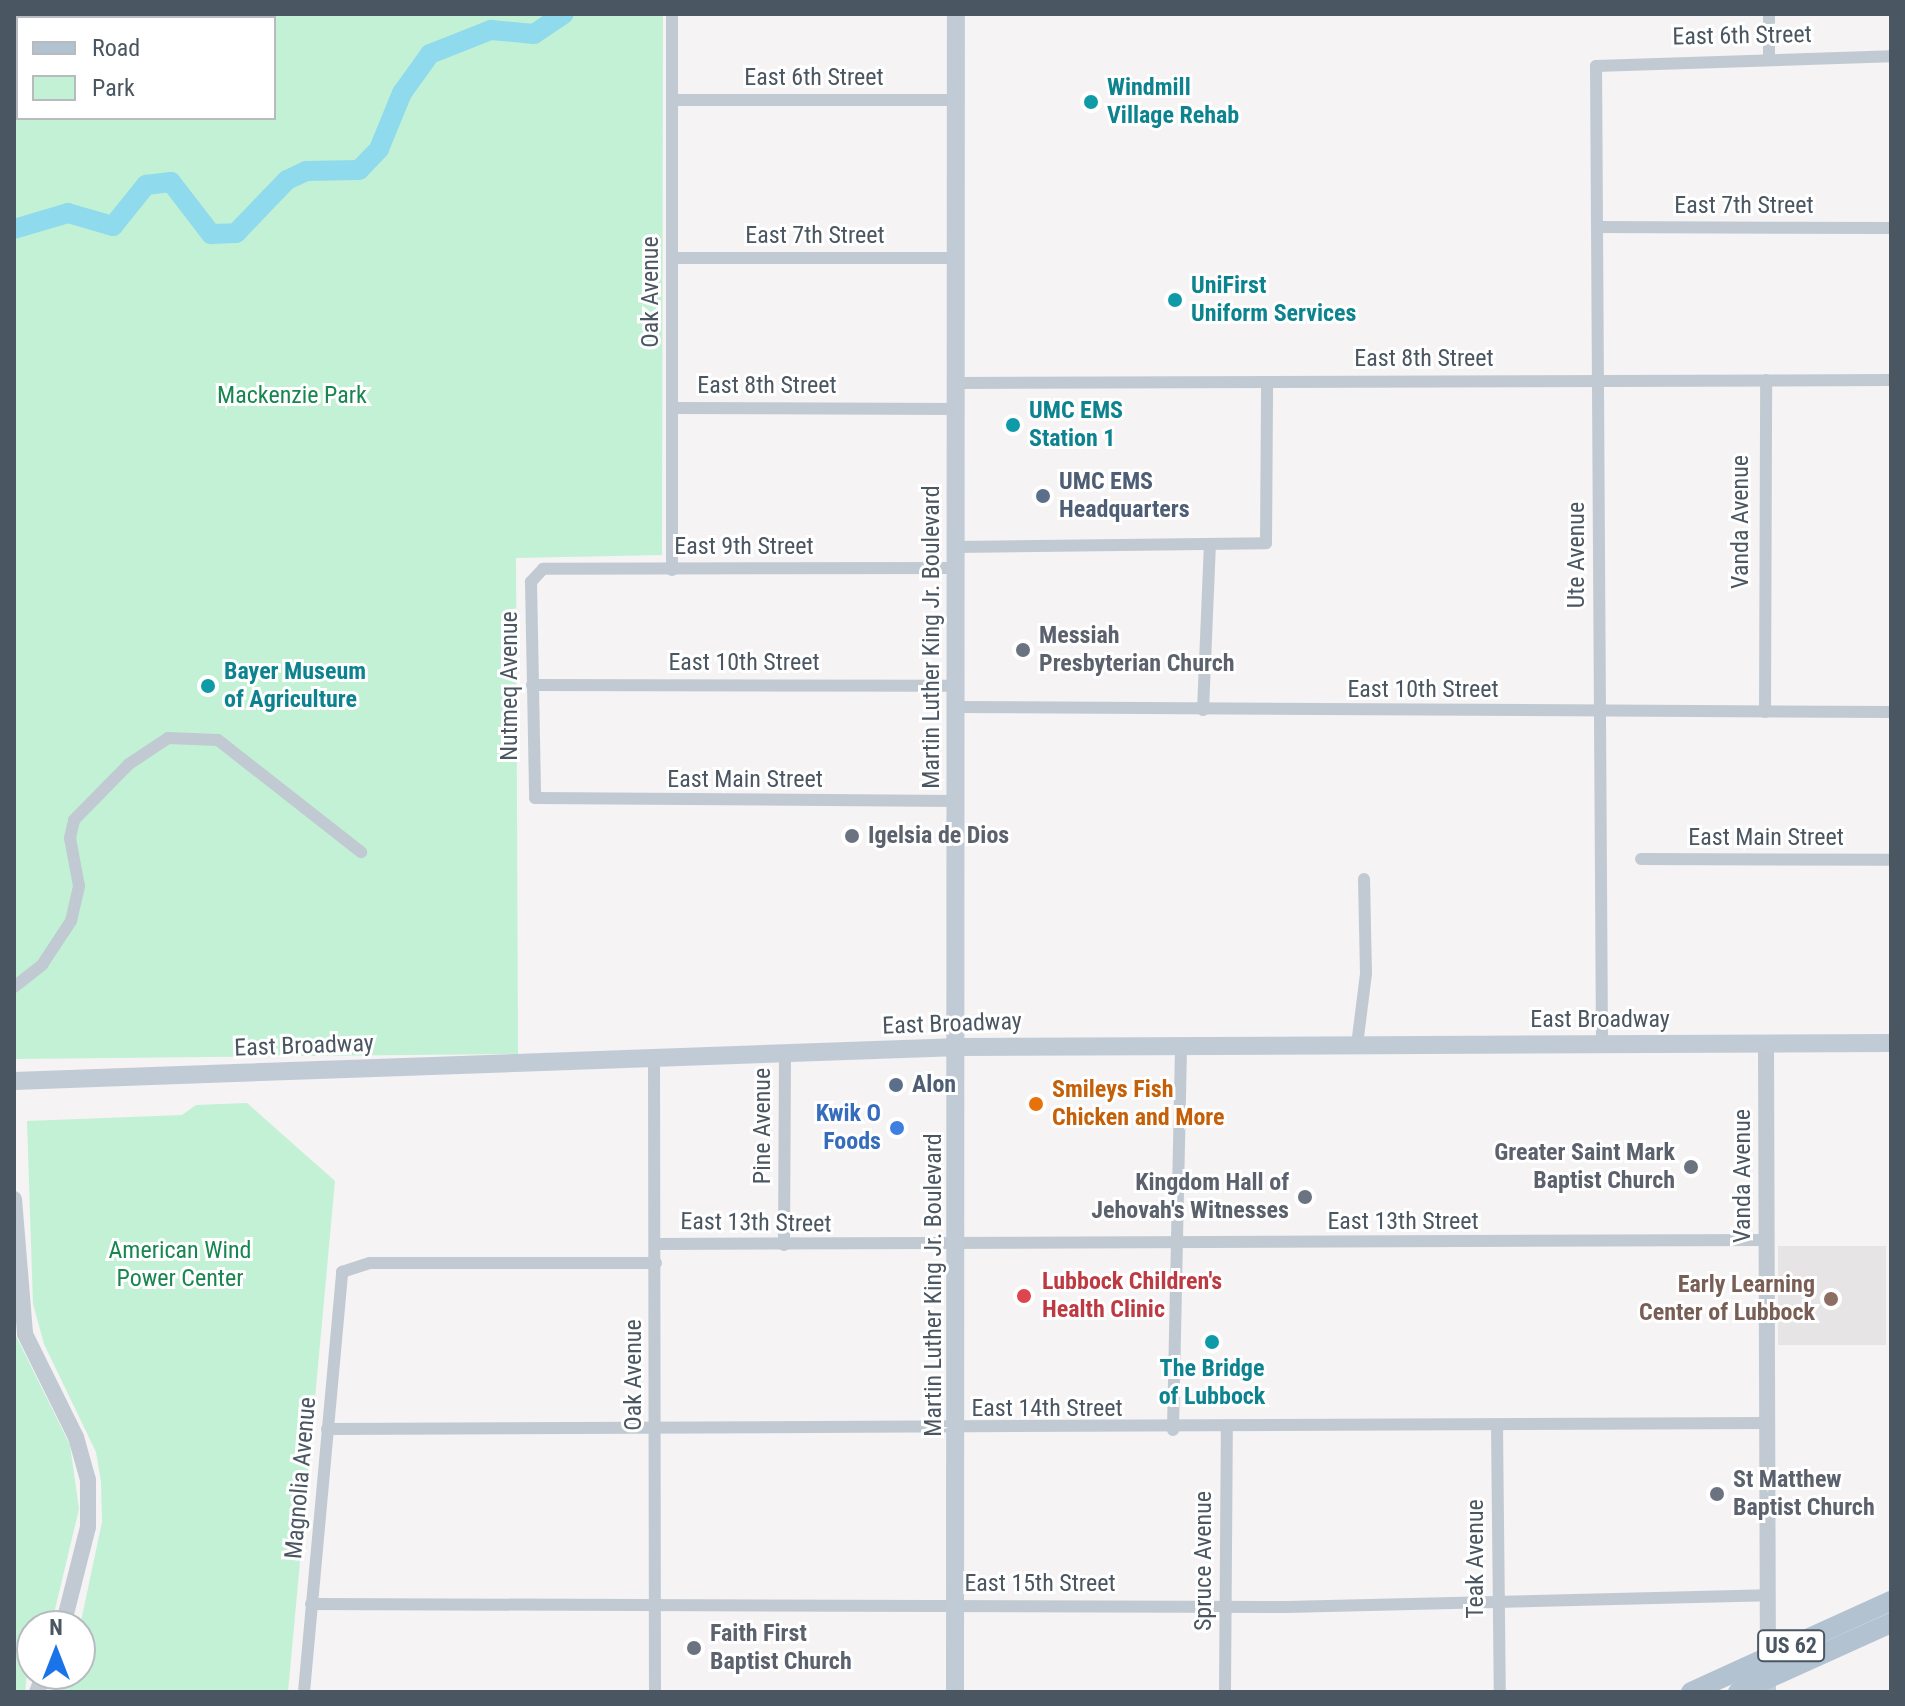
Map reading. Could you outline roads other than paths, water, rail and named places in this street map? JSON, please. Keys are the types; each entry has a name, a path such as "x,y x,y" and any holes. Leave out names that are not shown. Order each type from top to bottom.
{"main road":[{"name":"Martin Luther King Jr. Boulevard","path":"955,1692 959,1047 955,707 956,14"},
{"name":"East Broadway","path":"14,1081 959,1047 1891,1043"},
{"name":"US 62","path":"1691,1692 1891,1601"},
{"name":"US 62","path":"1738,1692 1768,1685 1891,1623"}],"street":[{"name":"Oak Avenue","path":"672,14 672,570"},
{"path":"1769,14 1769,58"},
{"name":"East 6th Street","path":"1596,66 1891,56"},
{"name":"Ute Avenue","path":"1596,66 1602,1044"},
{"name":"East 6th Street","path":"672,100 956,100"},
{"name":"East 7th Street","path":"1597,227 1891,228"},
{"name":"East 7th Street","path":"673,258 956,258"},
{"name":"Vanda Avenue","path":"1765,712 1766,380"},
{"name":"East 8th Street","path":"957,383 1891,380"},
{"path":"956,547 1266,543 1267,382"},
{"name":"East 8th Street","path":"672,408 957,409"},
{"path":"1203,710 1210,545"},
{"name":"East 9th Street","path":"533,573 956,568"},
{"name":"Nutmeq Avenue","path":"533,573 535,798"},
{"name":"East 10th Street","path":"532,685 955,686"},
{"name":"East 10th Street","path":"955,707 1600,713 1891,712"},
{"path":"14,987 42,965 71,921 79,886 70,838 74,820 129,764 168,738 218,740 361,852"},
{"name":"East Main Street","path":"535,798 956,801"},
{"name":"East Main Street","path":"1641,859 1891,860"},
{"path":"1357,1045 1365,999 1364,879"},
{"path":"1173,1430 1181,1044"},
{"name":"Vanda Avenue","path":"1766,1044 1768,1685"},
{"name":"Pine Avenue","path":"784,1245 785,1054"},
{"name":"Oak Avenue","path":"654,1058 655,1692"},
{"path":"14,1199 25,1334 76,1437 88,1480 88,1527 67,1610"},
{"name":"East 13th Street","path":"656,1244 958,1246 1767,1240"},
{"name":"Magnolia Avenue","path":"304,1692 327,1429 346,1269 370,1263 656,1263"},
{"name":"East 14th Street","path":"327,1429 1227,1430 1767,1423"},
{"name":"Teak Avenue","path":"1497,1426 1500,1692"},
{"name":"Spruce Avenue","path":"1225,1692 1227,1430"},
{"name":"East 15th Street","path":"311,1604 1226,1607 1767,1595"}],"waterway":[{"path":"14,229 68,213 113,226 146,185 171,182 211,234 236,233 287,180 306,171 359,170 379,149 402,93 430,54 491,30 534,34 564,14"}],"place":[{"name":"Windmill Village Rehab","path":"1091,102"},
{"name":"UniFirst Uniform Services","path":"1175,300"},
{"name":"UMC EMS Station 1","path":"1013,425"},
{"name":"UMC EMS Headquarters","path":"1043,496"},
{"name":"Messiah Presbyterian Church","path":"1023,650"},
{"name":"Bayer Museum of Agriculture","path":"208,686"},
{"name":"Igelsia de Dios","path":"852,836"},
{"name":"Alon","path":"896,1085"},
{"name":"Smileys Fish Chicken and More","path":"1036,1104"},
{"name":"Kwik O Foods","path":"897,1128"},
{"name":"Greater Saint Mark Baptist Church","path":"1691,1167"},
{"name":"Kingdom Hall of Jehovah's Witnesses","path":"1305,1197"},
{"name":"Lubbock Children's Health Clinic","path":"1024,1296"},
{"name":"Early Learning Center of Lubbock","path":"1831,1299"},
{"name":"The Bridge of Lubbock","path":"1212,1342"},
{"name":"St Matthew Baptist Church","path":"1717,1494"},
{"name":"Faith First Baptist Church","path":"694,1648"}],"park label":[{"name":"Mackenzie Park","path":"292,396"},
{"name":"American Wind Power Center","path":"180,1265"}]}
